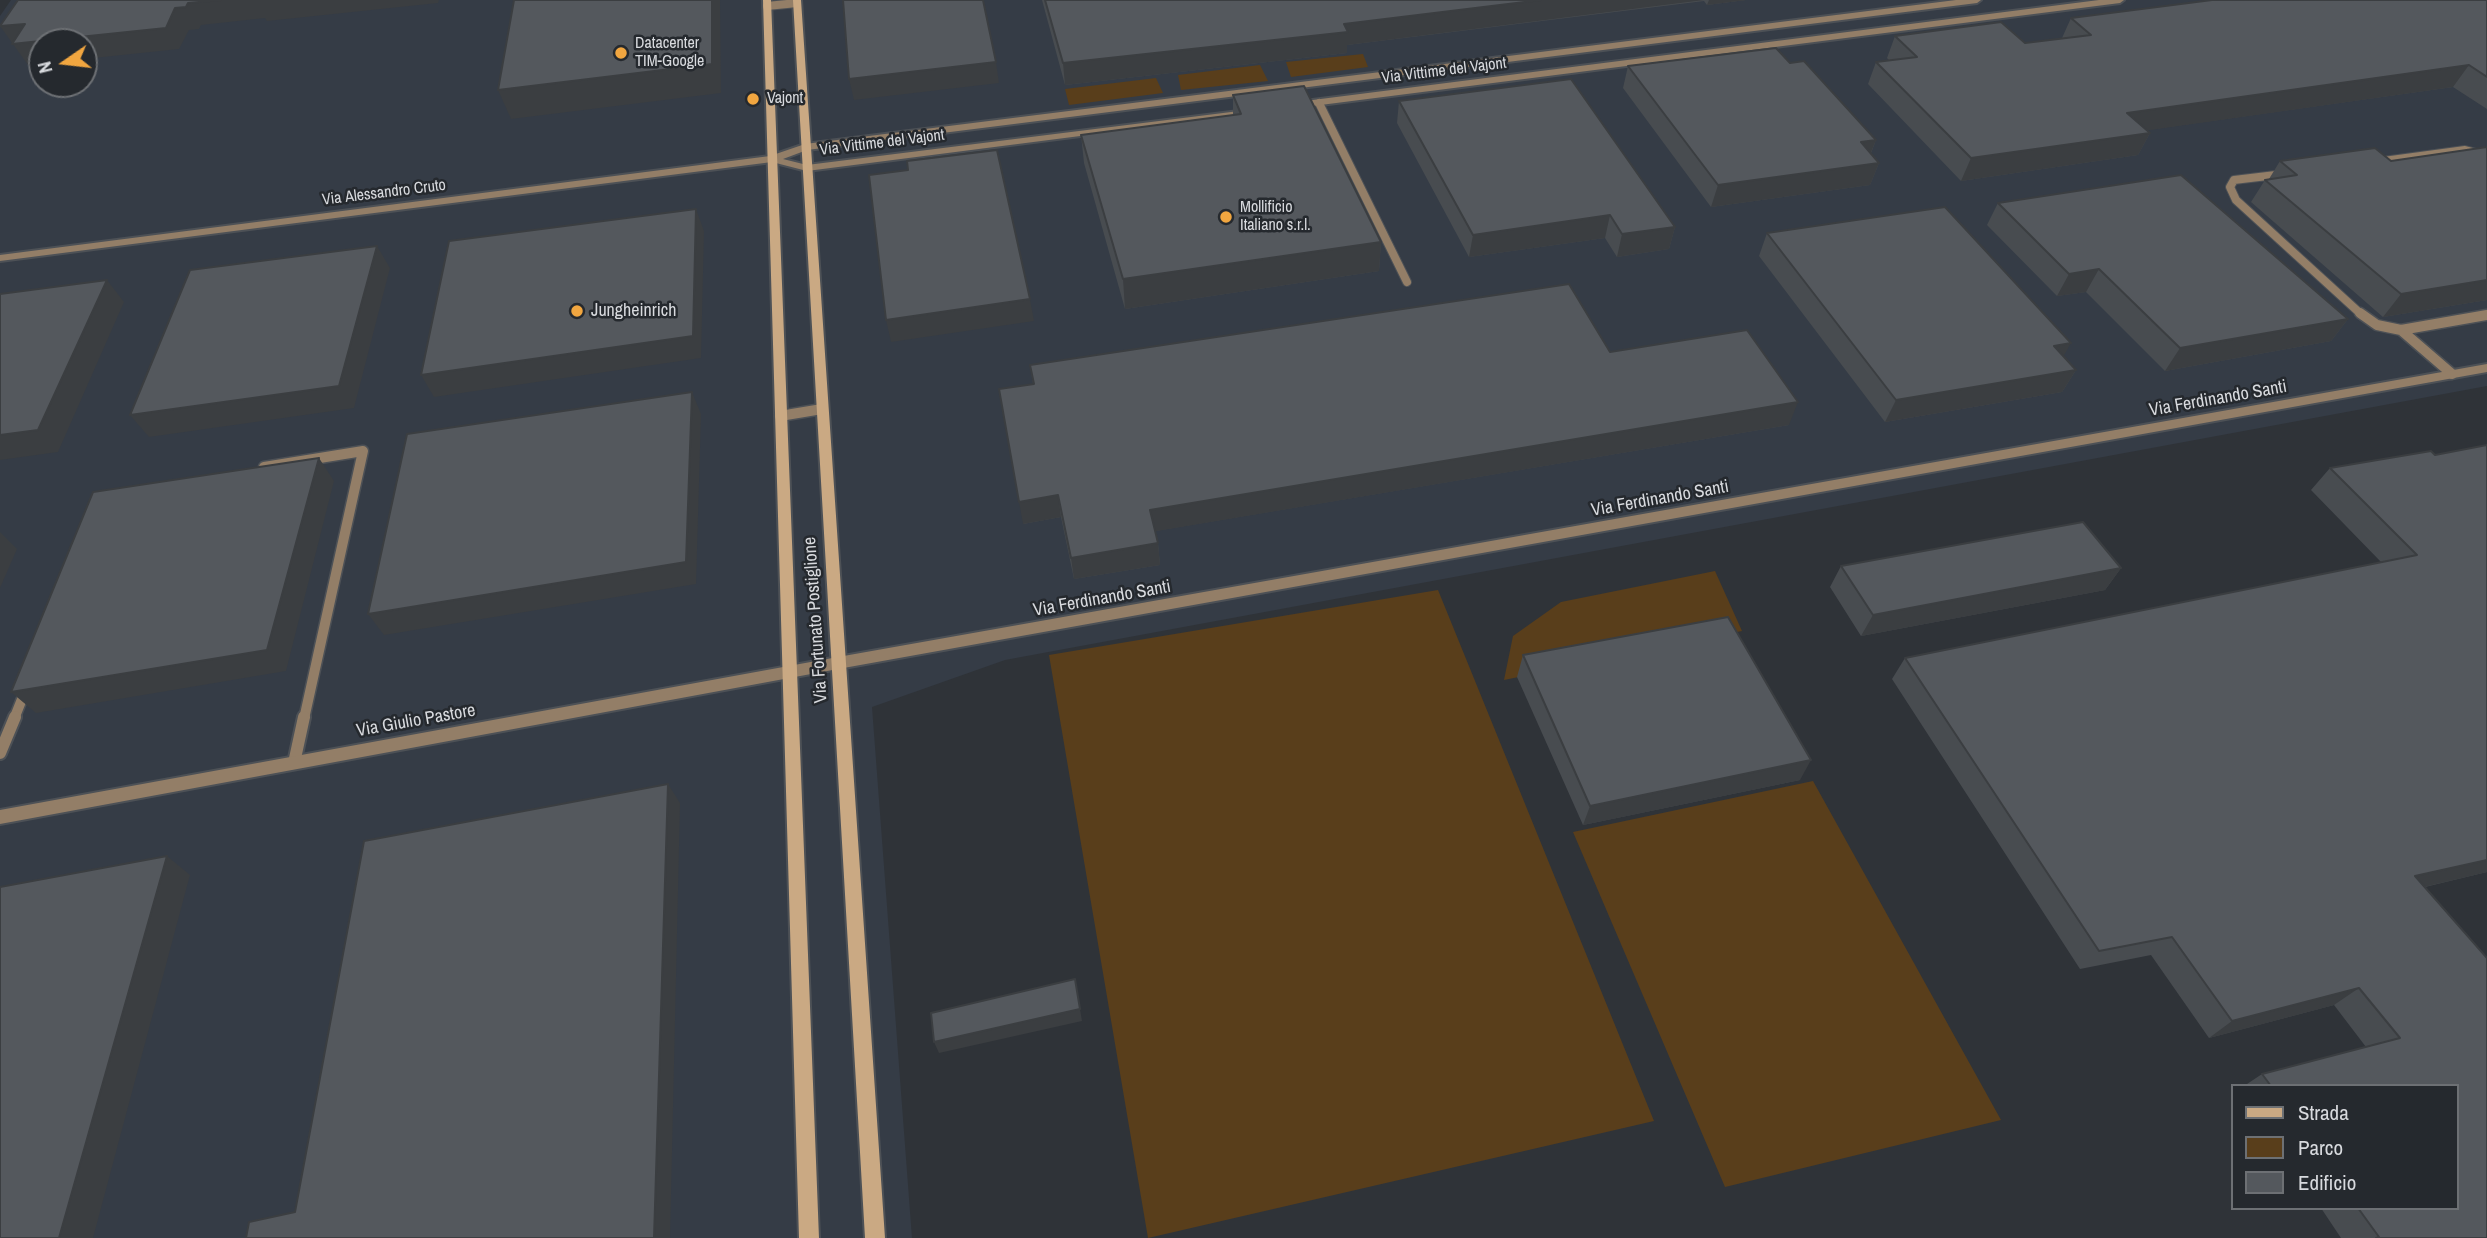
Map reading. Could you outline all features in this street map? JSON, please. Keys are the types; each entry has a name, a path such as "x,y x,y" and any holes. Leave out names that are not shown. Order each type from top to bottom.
{"street":[{"name":"Via Vittime del Vajont","path":"772,159 805,146 1977,0"},
{"name":"Via Vittime del Vajont","path":"1280,108 2120,0"},
{"name":"Via Fortunato Postiglione","path":"797,1 875,1238"},
{"path":"1952,1 1972,19"},
{"name":"Via Fortunato Postiglione","path":"767,3 809,1238"},
{"path":"1781,24 1797,41"},
{"path":"1118,107 1124,128"},
{"name":"Via Vittime del Vajont","path":"772,159 807,168 1267,109"},
{"name":"Via Alessandro Cruto","path":"0,258 772,159"},
{"name":"Via Ferdinando Santi","path":"838,663 2487,368"},
{"name":"Via Giulio Pastore","path":"0,817 838,663"}],"lane":[{"path":"767,3 797,1"},
{"path":"1319,103 1407,282"},
{"path":"2370,162 2465,150 2487,156"},
{"path":"2288,173 2234,180 2230,187 2235,200 2363,316 2377,325 2401,330 2487,315"},
{"path":"2401,330 2452,374"},
{"path":"780,416 822,409"},
{"path":"254,468 363,451 294,763"},
{"path":"0,753 30,679"}],"shaded area":[{"path":"11,0 2487,0 2487,386 1005,660 872,707 912,1238 0,1238 0,16"}],"green space":[{"path":"1363,54 1368,67 1291,77 1286,62"},
{"path":"1260,65 1268,81 1181,90 1178,75"},
{"path":"1156,78 1163,93 1069,105 1065,89"},
{"path":"1715,571 1742,631 1504,680 1513,636 1561,602"},
{"path":"1438,590 1654,1121 1148,1238 1049,655"},
{"path":"1813,781 2001,1120 1725,1187 1573,832"}],"building":[{"path":"18,0 221,0 188,3 186,7 175,8 166,28 98,35 98,28 28,28 28,42 12,44 25,24 0,26"},
{"name":"Datacenter TIM-Google","path":"514,0 712,0 712,64 498,90"},
{"path":"843,0 983,0 996,62 849,79"},
{"path":"1045,0 1541,0 1344,24 1348,32 1063,63"},
{"path":"2212,0 2487,0 2487,77 2469,65 2127,113 2150,133 1971,158 1876,62 1917,57 1895,36 2001,22 2025,43 2091,35 2071,18"},
{"path":"1776,48 1790,63 1804,61 1876,140 1861,142 1879,163 1718,185 1628,66"},
{"path":"1571,79 1675,227 1622,234 1610,215 1473,235 1399,101"},
{"name":"Mollificio Italiano s.r.l.","path":"1304,86 1381,242 1123,279 1081,135 1241,114 1233,95"},
{"path":"2487,147 2487,280 2401,294 2265,180 2297,175 2280,161 2375,148 2391,161"},
{"path":"997,150 1030,299 886,320 869,175 908,170 907,161"},
{"path":"2181,175 2348,319 2180,348 2099,269 2069,274 1998,203"},
{"path":"1945,207 2071,343 2054,346 2076,370 1896,400 1767,233"},
{"name":"Jungheinrich","path":"696,209 693,336 421,375 449,241"},
{"path":"377,246 339,386 130,415 190,270"},
{"path":"107,280 38,430 0,435 0,294"},
{"path":"1569,284 1610,352 1747,330 1798,402 1150,510 1158,543 1071,558 1058,495 1019,502 999,389 1034,384 1030,365"},
{"path":"692,392 686,562 368,614 407,434"},
{"path":"2487,445 2487,860 2415,876 2487,958 2487,1238 2376,1238 2379,1237 2359,1210 2459,1210 2459,1084 2270,1084 2262,1074 2400,1038 2359,988 2232,1021 2172,937 2099,951 1905,658 2417,555 2330,468 2431,451 2435,455"},
{"path":"319,458 267,650 11,692 93,492"},
{"path":"2083,522 2121,568 1873,615 1841,566"},
{"path":"1728,617 1811,760 1590,806 1523,655"},
{"path":"668,784 654,1238 246,1238 249,1222 295,1212 364,841"},
{"path":"167,856 59,1238 0,1238 0,887"},
{"path":"1075,979 1080,1009 934,1042 931,1013"}],"place":[{"name":"Datacenter TIM-Google","path":"621,53"},
{"name":"Vajont","path":"753,99"},
{"name":"Mollificio Italiano s.r.l.","path":"1226,217"},
{"name":"Jungheinrich","path":"577,311"}]}
